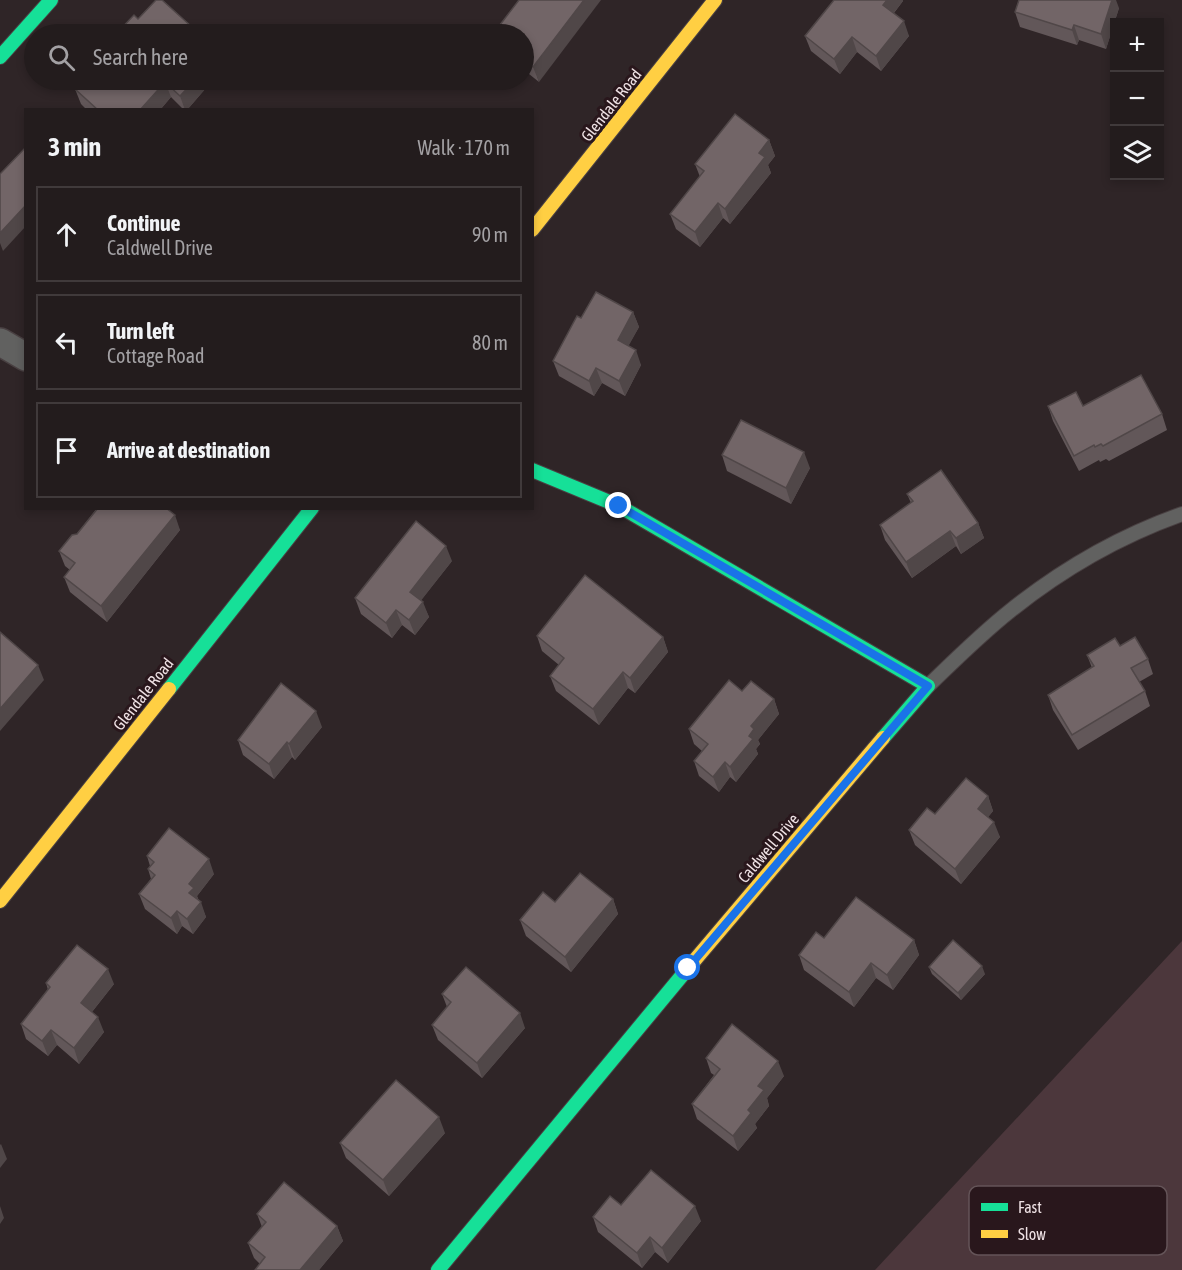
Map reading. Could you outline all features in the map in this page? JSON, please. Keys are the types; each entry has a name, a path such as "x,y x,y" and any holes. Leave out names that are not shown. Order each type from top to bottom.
{"street":[{"path":"30,24 51,0"},
{"name":"Glendale Road","path":"534,227 715,0"},
{"path":"0,57 24,30"},
{"path":"0,342 24,356"},
{"path":"534,471 619,506 928,686"},
{"name":"Glendale Road","path":"0,901 310,510"},
{"name":"Caldwell Drive","path":"438,1270 688,968 928,686"}],"lane":[{"name":"Caldwell Drive","path":"928,686 1009,611 1061,574 1117,542 1182,514"}],"shaded area":[{"path":"1182,941 1182,1270 875,1270"}],"building":[{"path":"156,0 162,0 189,24 125,24 134,15 138,19"},
{"path":"519,0 584,0 534,66 534,24 501,24"},
{"path":"834,0 887,0 883,5 904,21 876,56 852,37 834,59 805,36"},
{"path":"1019,0 1112,0 1101,34 1074,25 1072,30 1015,12"},
{"path":"76,90 158,90 142,108 96,108"},
{"path":"174,90 186,90 180,96"},
{"path":"735,114 769,140 759,153 765,157 725,209 718,203 695,232 670,214 704,171 695,164"},
{"path":"24,149 24,207 0,233 0,174"},
{"path":"596,292 633,312 618,340 636,350 619,381 596,368 589,381 553,361 577,316 581,318"},
{"path":"1141,375 1162,414 1103,446 1101,444 1095,447 1094,445 1074,456 1048,406 1076,392 1083,406"},
{"path":"741,420 804,452 786,488 722,455"},
{"path":"941,470 978,523 956,538 950,531 906,562 880,525 913,501 907,494"},
{"path":"96,510 169,510 175,515 101,606 64,577 75,563 59,551 72,535 77,534"},
{"path":"416,521 446,546 410,592 423,602 409,620 396,610 386,623 355,598"},
{"path":"585,575 663,637 630,678 623,672 593,709 550,676 564,658 537,636"},
{"path":"0,632 38,665 0,709"},
{"path":"1135,637 1148,659 1131,668 1145,691 1072,735 1048,695 1094,666 1087,655 1115,638 1120,646"},
{"path":"729,680 742,691 751,681 774,699 751,726 754,729 749,736 753,739 730,767 725,762 713,777 694,761 708,744 689,729"},
{"path":"281,683 316,711 269,764 238,740"},
{"path":"966,778 988,796 978,809 994,822 955,869 909,830 927,808 935,814"},
{"path":"169,828 209,859 189,884 194,888 189,893 201,902 187,919 177,911 171,918 139,894 155,875 148,869 154,862 147,856"},
{"path":"580,873 613,899 565,957 520,920 543,892 555,902"},
{"path":"856,897 914,940 887,975 871,963 849,992 799,955 816,932 824,938"},
{"path":"953,940 982,966 958,993 929,967"},
{"path":"77,945 108,969 81,1003 98,1017 74,1048 51,1030 42,1041 21,1024 50,987 46,983"},
{"path":"466,967 520,1013 477,1063 432,1025 451,1002 442,994"},
{"path":"732,1024 778,1061 758,1086 764,1090 748,1110 751,1113 733,1136 692,1104 720,1069 706,1058"},
{"path":"396,1080 439,1117 383,1180 340,1143"},
{"path":"651,1170 695,1206 662,1248 650,1237 637,1253 593,1217 610,1196 621,1205"},
{"path":"284,1182 337,1226 300,1270 255,1270 265,1257 248,1243 266,1222 257,1214"}],"traffic: fast":[{"path":"30,24 51,0"},
{"path":"0,57 24,30"},
{"path":"534,471 619,506 928,686 883,738"},
{"path":"169,689 310,510"},
{"path":"438,1270 694,961"}],"traffic: slow":[{"path":"534,227 715,0"},
{"path":"0,901 169,689"},
{"path":"694,961 883,738"}],"route":[{"path":"619,506 928,686 688,968"}]}
